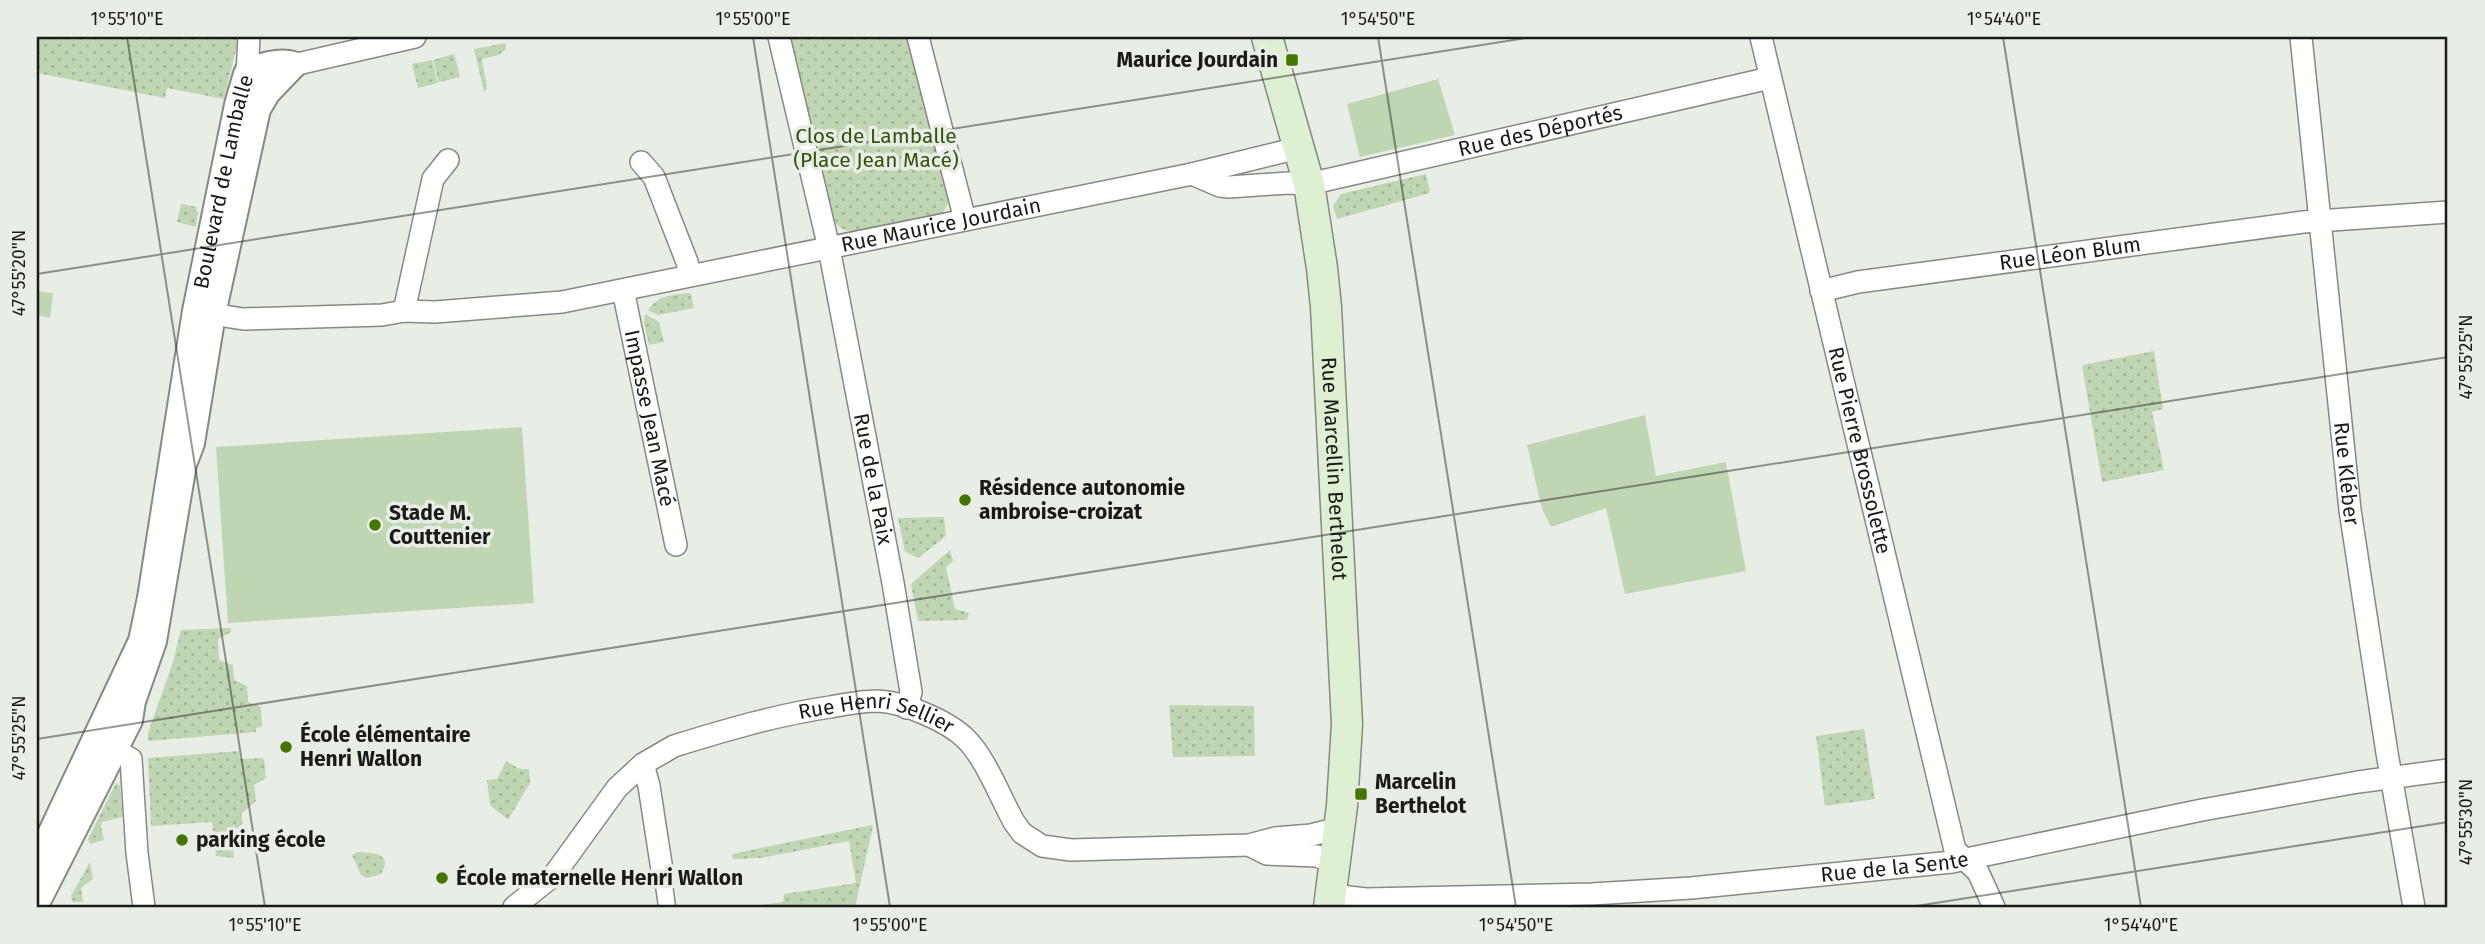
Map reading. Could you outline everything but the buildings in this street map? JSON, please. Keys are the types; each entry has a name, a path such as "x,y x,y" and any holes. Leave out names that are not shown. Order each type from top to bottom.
{"main road":[{"name":"Rue Marcellin Berthelot","path":"1267,37 1309,184 1326,307 1347,724 1331,901"}],"street":[{"path":"247,74 248,37"},
{"path":"293,65 415,37"},
{"name":"Rue de la Paix","path":"779,37 829,248 908,666 911,692 907,708"},
{"path":"918,37 965,220"},
{"name":"Rue Pierre Brossolette","path":"1761,37 1955,850 1978,872 1994,907"},
{"name":"Rue Kléber","path":"2301,37 2350,510 2391,778 2414,907"},
{"name":"Boulevard de Lamballe","path":"37,857 105,745 129,720 132,701 153,641 183,464 191,443 204,313 237,105 247,74 254,69 285,62 293,65 267,92 257,108 204,313"},
{"name":"Rue des Déportés","path":"1309,184 1770,78"},
{"name":"Rue Maurice Jourdain","path":"204,313 243,319 382,315 404,311 435,312 562,302 1192,174 1298,148"},
{"path":"404,311 433,178 448,160"},
{"path":"641,162 654,177 690,275"},
{"path":"1192,174 1229,187 1309,184"},
{"name":"Rue Léon Blum","path":"1821,291 1858,282 2321,221 2448,212"},
{"name":"Impasse Jean Macé","path":"623,290 676,545"},
{"name":"Rue Henri Sellier","path":"514,907 554,875 610,796 643,764 674,746 778,715 869,702 882,701 907,708 957,730 975,750 1022,833 1042,846 1090,851 1249,845 1339,828"},
{"path":"105,745 131,759 137,853 144,907"},
{"name":"Boulevard de Lamballe","path":"37,901 105,745"},
{"path":"643,764 649,786 667,907"},
{"name":"Rue de la Sente","path":"1331,901 1593,900 1966,859 2202,810 2448,770"},
{"name":"Rue Henri Sellier","path":"1249,845 1266,855 1317,856 1336,864"}],"green space":[{"path":"37,37 239,37 224,99 167,88 165,98 37,73"},
{"name":"Clos de Lamballe (Place Jean Macé)","path":"787,37 909,37 950,200 942,214 855,232 836,224"},
{"path":"506,43 506,49 499,55 482,59 487,88 484,92 474,49"},
{"path":"454,54 460,77 439,82 433,60"},
{"path":"432,60 438,83 418,88 412,64"},
{"path":"1438,79 1455,135 1360,157 1347,104"},
{"path":"1426,174 1430,193 1337,219 1333,206 1341,194"},
{"path":"181,204 197,207 196,227 177,222"},
{"path":"37,291 53,293 50,318 37,315"},
{"path":"689,293 694,308 658,315 648,310 661,299"},
{"path":"645,314 659,322 664,342 649,345 644,323"},
{"path":"2154,351 2163,409 2152,412 2164,470 2102,482 2082,365"},
{"path":"1645,415 1656,476 1726,462 1746,571 1625,594 1606,508 1551,527 1542,509 1527,445"},
{"name":"Stade M. Couttenier","path":"522,427 534,603 228,623 216,447"},
{"path":"944,517 946,536 918,558 905,552 898,518"},
{"path":"950,550 953,561 946,567 955,609 969,613 967,620 918,621 911,584"},
{"path":"231,628 231,632 218,639 219,660 233,665 234,680 247,686 248,702 261,707 262,726 256,728 256,732 148,741 148,733 173,662 181,630"},
{"path":"1169,705 1254,706 1255,756 1173,757"},
{"path":"1864,729 1875,799 1825,806 1816,736"},
{"path":"239,751 240,759 264,758 266,778 254,785 256,801 241,814 243,824 231,832 234,858 216,856 212,822 151,826 148,758"},
{"path":"506,761 520,769 529,769 530,783 508,820 490,805 487,780 497,779"},
{"path":"116,783 120,786 123,817 102,822 104,840 90,844 88,839"},
{"path":"872,825 855,907 745,907 783,902 784,894 856,883 849,841 761,858 733,859 732,854"},
{"path":"357,852 380,855 385,861 381,874 367,878 361,875 352,855"},
{"path":"90,862 93,879 81,888 83,902 73,902 71,896"}],"place":[{"name":"Maurice Jourdain","path":"1292,60"},
{"name":"Résidence autonomie ambroise-croizat","path":"965,500"},
{"name":"Stade M. Couttenier","path":"375,525"},
{"name":"École élémentaire Henri Wallon","path":"286,747"},
{"name":"Marcelin Berthelot","path":"1361,794"},
{"name":"parking école","path":"182,840"},
{"name":"École maternelle Henri Wallon","path":"442,878"}]}
